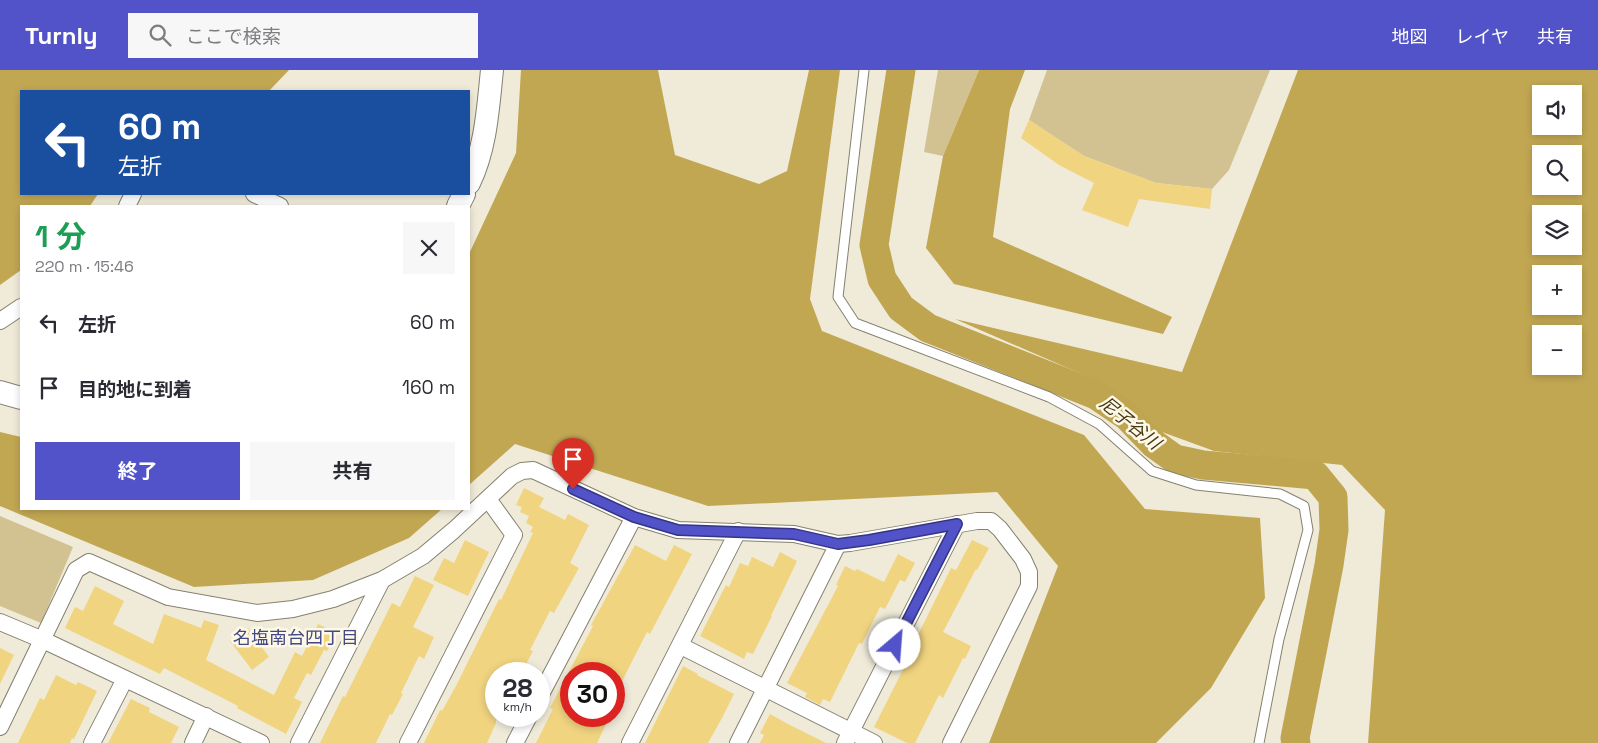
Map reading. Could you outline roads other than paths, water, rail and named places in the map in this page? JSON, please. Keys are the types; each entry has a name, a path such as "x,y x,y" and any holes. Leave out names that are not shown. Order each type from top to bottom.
{"street":[{"path":"470,180 480,153 487,120 492,70"},
{"path":"256,195 278,205"},
{"path":"9,320 20,308"},
{"path":"0,392 20,398"},
{"path":"0,727 76,570 89,562 168,598 257,613 293,609 333,598 382,580 423,556 512,476 522,471 533,470 634,517 678,530 794,534 838,544 860,542 957,524 992,521 1022,559 1029,572 1029,586 951,743"},
{"path":"408,743 514,535 488,499"},
{"path":"550,677 634,517"},
{"path":"848,737 957,524"},
{"path":"630,743 738,532"},
{"path":"738,743 838,544"},
{"path":"298,743 382,580"},
{"path":"0,622 126,678 261,743"},
{"path":"681,646 766,688 848,737 874,743"},
{"path":"92,743 126,678"},
{"path":"193,743 206,716"},
{"path":"515,743 523,727"}],"lane":[{"path":"864,70 838,297 855,323 1049,397 1099,424 1152,471 1196,485 1280,494 1304,506 1308,530 1279,639 1259,743"}],"waterway":[{"name":"尼子谷川","path":"901,70 874,245 882,279 901,308 928,328 1096,395 1127,416 1154,444 1175,459 1203,465 1315,475 1333,497 1334,530 1329,565 1295,738 1296,743"}],"district":[{"name":"名塩南台四丁目","path":"296,638"}]}
